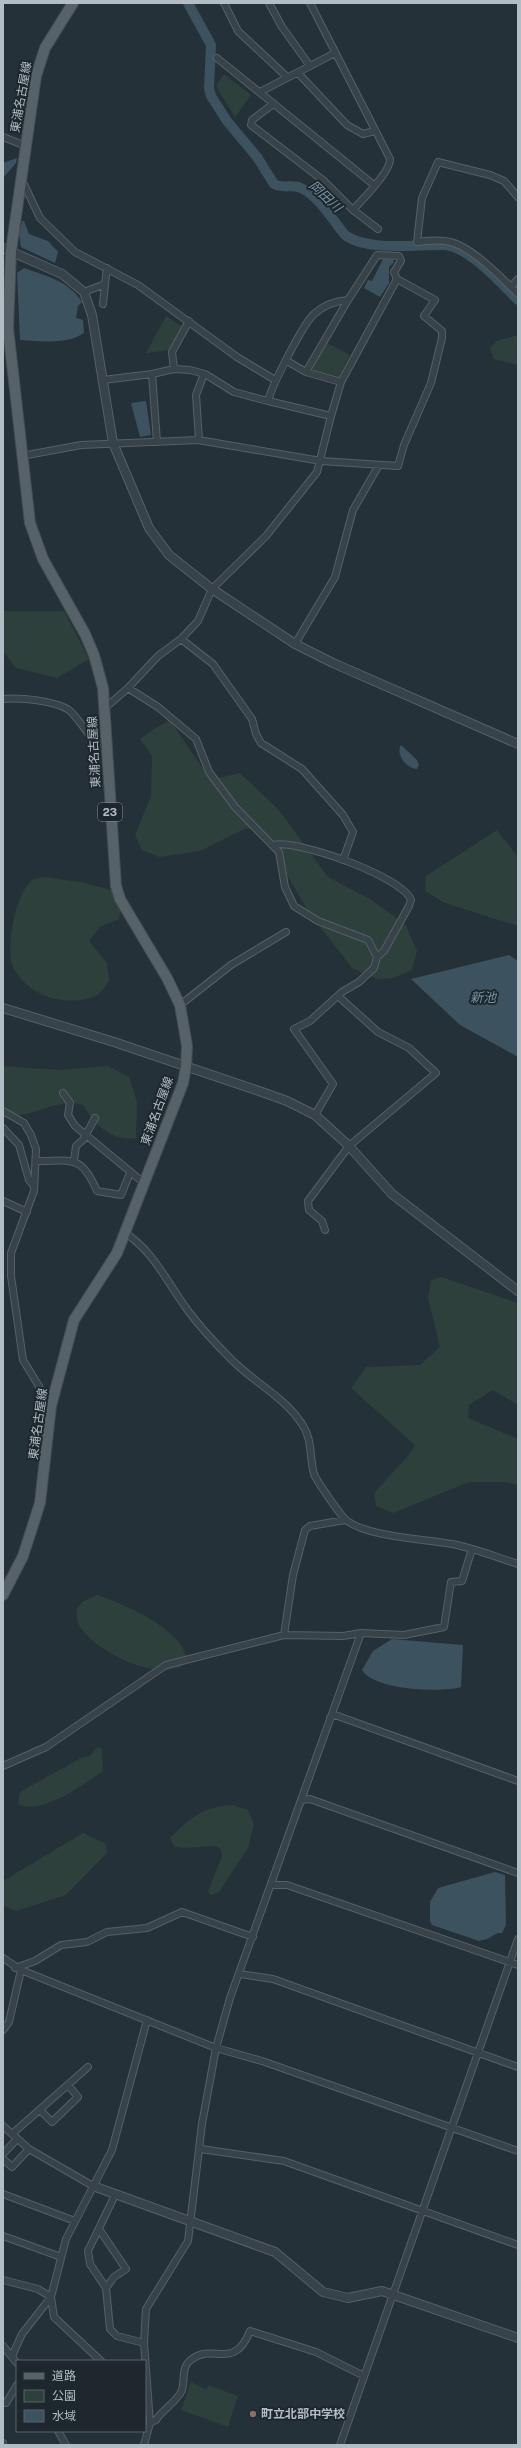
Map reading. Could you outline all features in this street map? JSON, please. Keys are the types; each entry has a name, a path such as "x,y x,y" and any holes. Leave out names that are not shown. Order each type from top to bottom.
{"main road":[{"name":"東浦名古屋線","path":"3,1595 23,1556 40,1503 51,1406 74,1320 117,1253 182,1083 186,1067 187,1046 180,1005 174,990 120,899 116,886 113,867 103,688 94,655 37,544 30,523 22,456 8,328 7,250 26,146 36,76 51,37 72,3"}],"street":[{"path":"224,3 238,31 287,77"},
{"path":"269,3 282,27 310,66"},
{"path":"310,3 376,131 390,163 354,210"},
{"path":"260,92 335,53"},
{"path":"216,58 374,185"},
{"path":"298,73 347,124 363,134 376,131"},
{"path":"273,104 252,120 252,125 324,181 354,210 378,230"},
{"path":"3,137 26,146"},
{"path":"518,197 504,180 438,162 422,198 416,242 447,241 458,244 493,270 518,294"},
{"path":"20,177 40,218 75,252 138,285 237,357 275,380"},
{"path":"7,250 62,274 84,292 92,315 113,443 152,533 169,555 212,589 295,644 333,663 518,744"},
{"path":"22,456 81,445 199,440 321,461 398,466 404,445 431,383 443,334 442,330 424,316 435,300 397,279 394,272 401,261 399,256 377,254 306,372"},
{"path":"103,304 107,268"},
{"path":"105,708 128,688 158,656 180,639 198,621 212,589 266,536 317,472 340,382 397,279"},
{"path":"511,287 518,279"},
{"path":"84,292 105,284"},
{"path":"268,401 275,380 313,315 324,306 348,300"},
{"path":"174,369 172,352 174,345 189,321"},
{"path":"287,360 306,372 340,382"},
{"path":"103,380 152,374 174,369 190,370 204,374 234,392 331,416"},
{"path":"152,374 157,442"},
{"path":"199,440 196,394 204,374"},
{"path":"295,644 335,577 353,510 378,465"},
{"path":"180,639 212,664 252,720 256,734 261,743 299,766 343,815 353,832 343,860"},
{"path":"128,688 158,707 194,736 209,772 235,807 274,845 279,852 286,887 294,906 318,921 368,940 377,957"},
{"path":"3,692 11,698"},
{"path":"3,699 11,698 64,707 75,715 99,746 107,749"},
{"path":"274,845 284,843 296,845 343,860 380,877 401,889 410,897 409,906 384,951 377,957 371,971 338,996 316,1017 294,1030 333,1084 315,1115"},
{"path":"180,1005 231,965 286,932"},
{"path":"325,1230 322,1221 309,1210 308,1201 349,1146 436,1073 409,1048 378,1032 338,996"},
{"path":"3,1008 287,1101 315,1115 349,1146 392,1194 518,1291"},
{"path":"64,1093 70,1103 68,1112 71,1121 84,1136 144,1184"},
{"path":"3,1110 18,1118 28,1128 34,1143 36,1161 34,1186 27,1212 11,1253 11,1276 23,1360 51,1406"},
{"path":"74,1161 76,1146 95,1118"},
{"path":"3,1128 19,1145 29,1180 34,1186"},
{"path":"36,1161 74,1161 83,1166 89,1172 97,1191 121,1195 130,1173"},
{"path":"3,1201 27,1212"},
{"path":"125,1233 135,1239 172,1284 188,1311 231,1360 280,1400 301,1422 310,1439 314,1474 345,1520 355,1526 472,1549 518,1564"},
{"path":"3,1276 11,1276"},
{"path":"284,1634 292,1574 305,1530 310,1526 345,1520"},
{"path":"3,1766 46,1747 166,1665 284,1634 343,1636 361,1633 409,1635 444,1627 451,1582 462,1581 472,1549"},
{"path":"145,2360 146,2309 188,2241 201,2149 202,2124 216,2048 271,1885 361,1633"},
{"path":"330,1718 335,1715 518,1781"},
{"path":"301,1800 310,1799 518,1873"},
{"path":"271,1885 287,1886 518,1965"},
{"path":"18,1969 35,1961 61,1945 86,1942 107,1932 147,1928 182,1912 253,1937"},
{"path":"340,2445 392,2294 511,1963 518,1939"},
{"path":"3,1958 18,1969 216,2048 262,2061 452,2127 518,2152"},
{"path":"3,2030 9,2022 18,1969"},
{"path":"240,1974 273,1979 518,2067"},
{"path":"100,2360 54,2317 51,2297 61,2257 75,2220 112,2150 147,2020"},
{"path":"12,2134 88,2067"},
{"path":"40,2110 52,2122 78,2097 68,2085"},
{"path":"3,2126 29,2149 93,2186 275,2252 323,2292 348,2298 382,2291 518,2338"},
{"path":"3,2154 18,2139"},
{"path":"3,2159 12,2167 29,2149"},
{"path":"201,2149 284,2162 423,2210 518,2245"},
{"path":"3,2194 75,2220"},
{"path":"115,2195 88,2251 90,2264 106,2288 110,2329 117,2336 144,2343"},
{"path":"99,2229 126,2269 114,2277 106,2288"},
{"path":"3,2236 61,2257"},
{"path":"3,2280 38,2289 51,2297"},
{"path":"12,2356 22,2334 51,2297"},
{"path":"150,2423 156,2420 182,2391 186,2365 191,2359 198,2356 233,2353 245,2344 250,2331 316,2352 364,2376"},
{"path":"3,2346 16,2361"},
{"path":"3,2403 6,2403 16,2387"},
{"path":"144,2445 150,2423 146,2408"},
{"path":"59,2432 66,2445"}],"green space":[{"path":"224,74 251,95 235,117 216,86"},
{"path":"166,316 184,328 170,350 146,353"},
{"path":"518,335 518,365 494,359 490,348 497,341"},
{"path":"327,343 350,355 338,379 311,372"},
{"path":"3,611 64,611 89,659 57,678 16,668 3,651"},
{"path":"170,720 207,775 215,779 240,773 279,810 328,877 370,899 405,924 417,951 412,970 393,978 377,979 352,968 310,914 262,833 246,828 200,851 159,857 142,850 135,835 151,796 152,756 140,739"},
{"path":"497,830 518,857 518,926 445,903 425,891 426,876"},
{"path":"43,877 81,882 114,891 121,906 119,919 100,927 89,941 107,963 109,981 97,995 86,999 73,1001 48,997 37,992 26,984 18,975 12,964 10,945 14,918 18,905 22,894 28,885 34,879"},
{"path":"3,1066 58,1070 108,1066 129,1077 137,1102 136,1138 127,1139 112,1135 93,1119 83,1105 72,1103 61,1104 23,1115 3,1113"},
{"path":"441,1277 518,1303 518,1405 493,1390 469,1405 468,1418 518,1439 518,1485 506,1482 469,1482 393,1513 376,1506 374,1493 407,1457 415,1445 351,1388 366,1367 420,1365 440,1347 428,1298 431,1280"},
{"path":"97,1595 123,1605 151,1619 164,1628 184,1649 188,1661 177,1668 163,1670 147,1668 113,1655 99,1645 87,1635 79,1625 76,1610 82,1602"},
{"path":"97,1747 102,1749 103,1771 85,1784 50,1803 27,1807 18,1804 20,1792 81,1758 90,1756"},
{"path":"232,1805 248,1810 254,1824 248,1848 219,1892 211,1895 208,1892 222,1856 220,1848 215,1846 183,1848 174,1846 170,1838 184,1824 198,1814 213,1808"},
{"path":"83,1833 106,1844 107,1853 66,1895 16,1911 3,1905 3,1881"},
{"path":"191,2382 207,2390 208,2385 238,2396 228,2427 181,2410"}],"water":[{"path":"17,158 16,163 3,178 3,163"},
{"path":"22,221 24,221 29,234 48,241 58,252 55,263 21,247 19,234"},
{"path":"383,259 393,260 394,262 389,267 389,283 380,297 364,288 368,280 372,281"},
{"path":"24,268 64,284 77,295 82,302 78,306 76,318 83,320 84,333 77,337 61,341 20,340 17,273"},
{"path":"146,401 151,435 140,437 131,403"},
{"path":"401,745 417,760 419,765 417,769 409,767 401,757"},
{"name":"新池","path":"509,955 518,961 518,1057 460,1025 411,979"},
{"path":"392,1639 463,1645 461,1687 439,1690 424,1690 393,1686 369,1677 362,1670 373,1651"},
{"path":"495,1872 505,1875 506,1925 502,1933 498,1933 487,1939 479,1941 432,1925 430,1921 430,1902 438,1888"}],"waterway":[{"name":"岡田川","path":"188,3 211,45 209,88 211,96 227,121 257,157 274,184 281,186 294,186 308,192 320,203 345,235 366,244 394,246 446,245 456,248 475,259 485,267 518,300"}],"place":[{"name":"町立北部中学校","path":"253,2414"}]}
